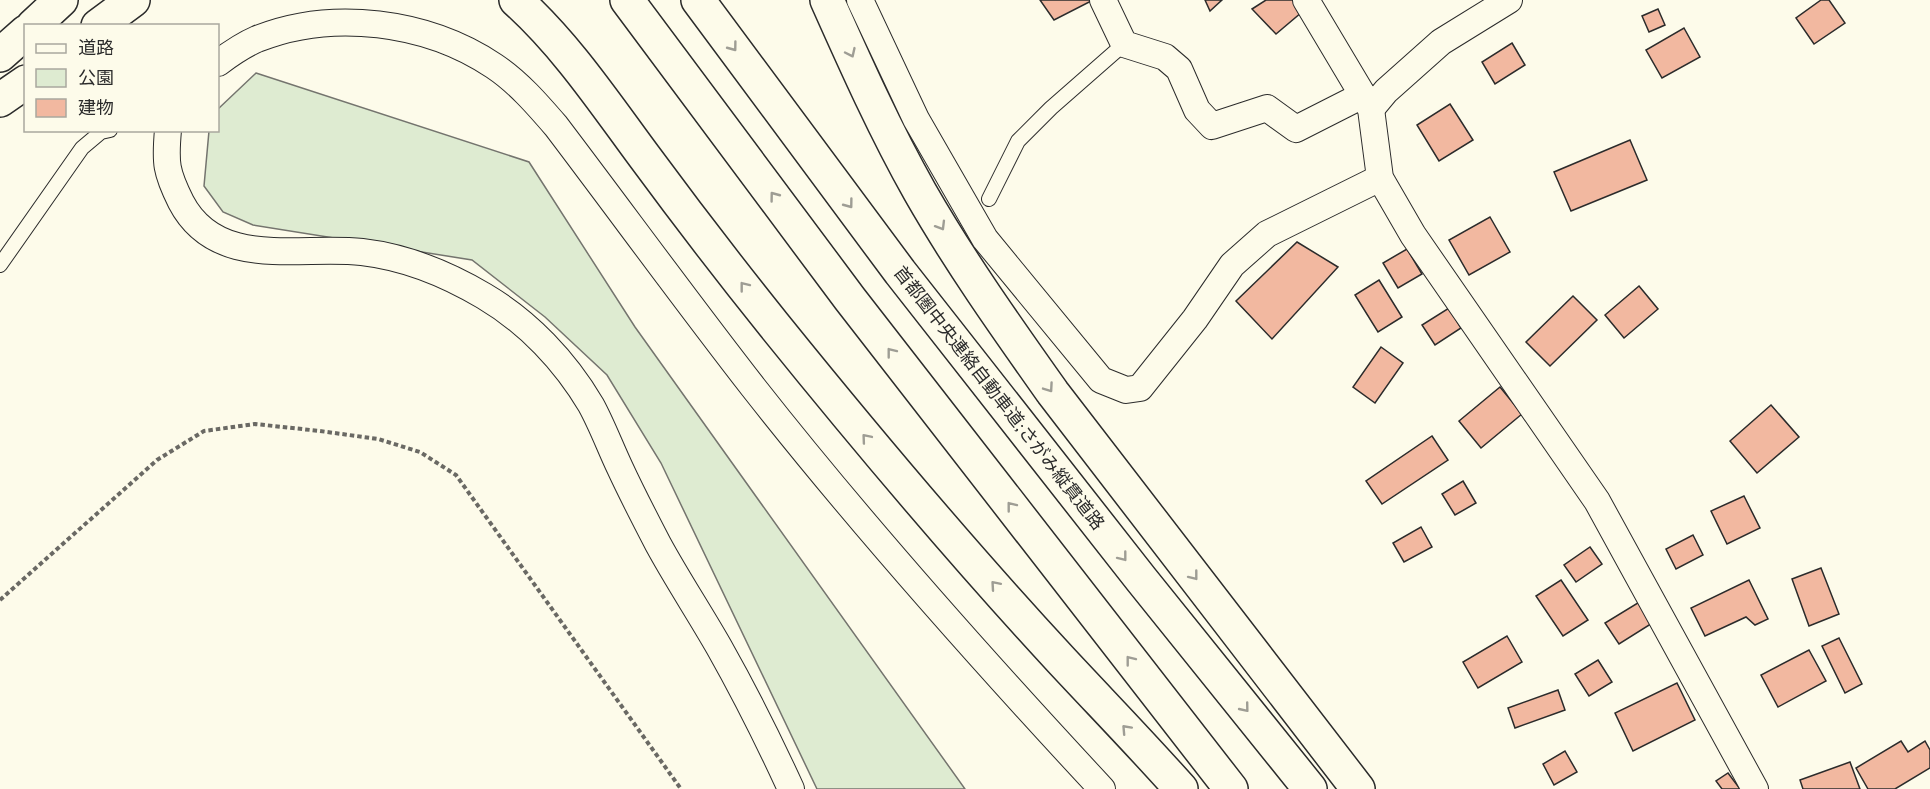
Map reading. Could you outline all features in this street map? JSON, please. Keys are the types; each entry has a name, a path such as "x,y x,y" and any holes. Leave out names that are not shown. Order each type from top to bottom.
{"highway":[{"path":"35,24 61,0"},
{"path":"101,24 134,0"},
{"path":"516,0 546,29 579,68 673,196 771,322 868,440 1060,659 1173,780"},
{"path":"627,0 850,299 1231,789"},
{"name":"首都圏中央連絡自動車道;さがみ縦貫道路","path":"698,0 900,272 1141,579 1310,789"},
{"path":"826,0 880,115 920,192 1013,336 1053,393 1358,789"},
{"path":"0,55 24,34"},
{"path":"0,100 24,82"}],"street":[{"path":"860,0 916,119 985,239 1101,380 1126,390 1140,388 1195,319 1232,265 1267,234 1380,178"},
{"path":"1103,0 1124,44 1165,57 1179,69 1197,110 1212,126 1267,108 1296,129 1367,102 1386,91 1441,42 1509,0"},
{"path":"1306,0 1367,102 1380,178 1413,235 1598,501 1755,789"},
{"path":"219,62 256,40 281,32 333,23 363,24 395,27 437,38 493,66 513,82 556,126 754,388 853,510 949,623 1102,789"},
{"path":"168,132 166,159 171,181 186,211 200,226 217,238 237,247 256,251 362,252 422,267 486,297 519,321 553,353 567,369 590,405 655,538 720,648 791,789"}],"lane":[{"path":"988,199 1018,141 1051,108 1124,44"},
{"path":"0,265 82,148 101,132"}],"path":[{"path":"0,600 157,460 204,431 255,424 378,439 420,452 456,475 681,789"}],"green space":[{"path":"256,73 529,162 635,327 965,789 817,789 661,463 607,375 545,317 472,260 253,225 223,212 204,186 209,132 219,132 219,108"}],"building":[{"path":"1040,0 1093,0 1054,20"},
{"path":"1205,0 1222,0 1210,11"},
{"path":"1266,0 1299,0 1302,12 1276,34 1252,9"},
{"path":"1821,0 1829,0 1845,23 1814,44 1796,18"},
{"path":"1658,9 1665,25 1649,32 1642,16"},
{"path":"1684,28 1700,57 1662,78 1646,50"},
{"path":"1512,43 1525,65 1495,84 1482,62"},
{"path":"1450,104 1473,140 1439,161 1417,125"},
{"path":"1630,140 1647,180 1571,211 1554,172"},
{"path":"1490,217 1510,252 1469,275 1449,240"},
{"path":"1297,242 1338,267 1272,339 1236,301"},
{"path":"1407,249 1422,274 1398,288 1383,263"},
{"path":"1379,280 1402,317 1378,332 1355,295"},
{"path":"1639,286 1658,309 1624,338 1605,315"},
{"path":"1573,296 1597,320 1550,366 1526,342"},
{"path":"1449,308 1461,328 1435,345 1422,325"},
{"path":"1381,347 1403,363 1375,403 1353,387"},
{"path":"1500,387 1522,414 1481,448 1459,421"},
{"path":"1771,405 1799,437 1757,473 1730,441"},
{"path":"1432,436 1448,460 1382,504 1366,481"},
{"path":"1463,481 1476,503 1455,515 1442,494"},
{"path":"1744,496 1760,528 1727,544 1711,511"},
{"path":"1421,527 1432,547 1404,562 1393,543"},
{"path":"1693,535 1703,555 1676,569 1666,549"},
{"path":"1590,547 1602,564 1576,582 1564,565"},
{"path":"1821,568 1839,614 1809,626 1792,579"},
{"path":"1561,580 1588,620 1563,636 1536,596"},
{"path":"1749,580 1768,619 1755,625 1746,617 1705,636 1691,608"},
{"path":"1641,601 1654,622 1619,644 1605,623"},
{"path":"1507,636 1522,662 1478,688 1463,662"},
{"path":"1839,638 1862,684 1845,693 1822,646"},
{"path":"1809,650 1826,681 1778,707 1761,675"},
{"path":"1598,660 1612,682 1589,696 1575,674"},
{"path":"1677,683 1695,720 1633,751 1615,713"},
{"path":"1558,690 1565,710 1515,728 1508,708"},
{"path":"1901,741 1908,752 1925,741 1930,750 1930,768 1895,789 1868,789 1856,768"},
{"path":"1565,751 1577,772 1554,785 1543,764"},
{"path":"1850,762 1860,789 1803,789 1800,780"},
{"path":"1728,773 1740,789 1722,789 1716,781"}]}
